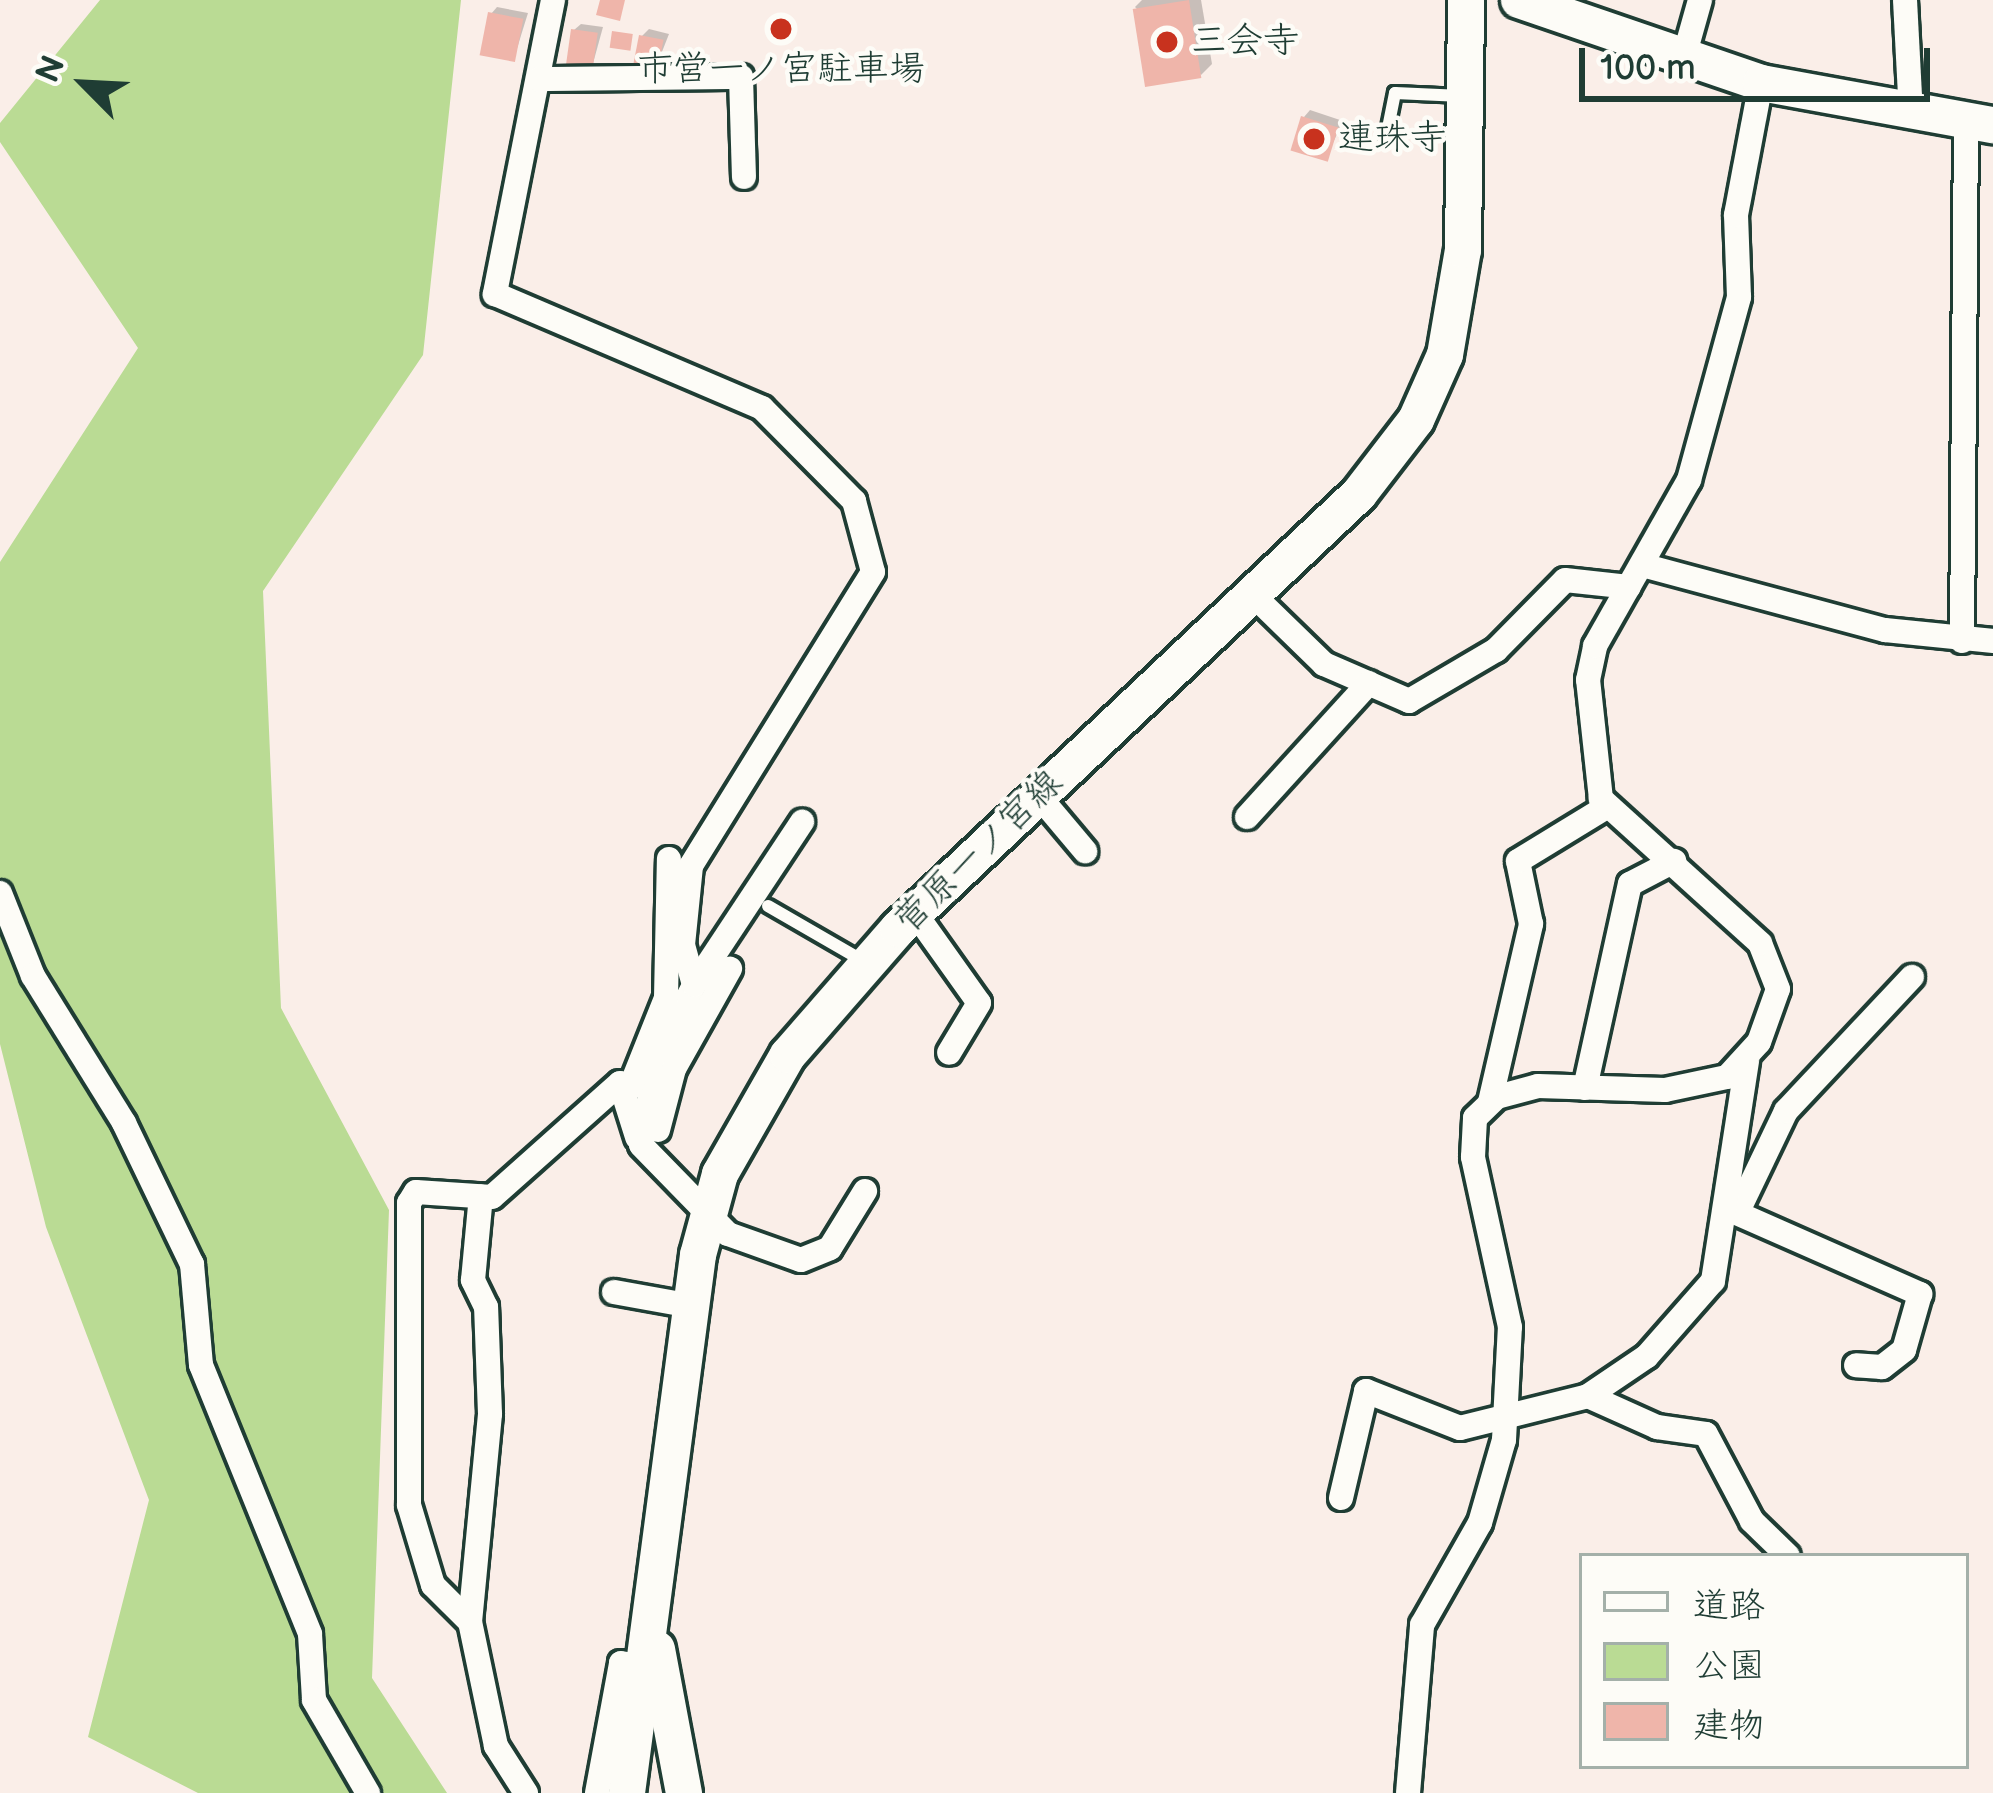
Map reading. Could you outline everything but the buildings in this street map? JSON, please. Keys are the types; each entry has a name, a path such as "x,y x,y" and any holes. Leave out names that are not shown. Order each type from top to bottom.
{"main road":[{"name":"菅原一ノ宮線","path":"627,1793 708,1211 766,1090 868,964 1037,794 1358,494 1416,420 1444,355 1463,250 1466,0"},
{"path":"1519,0 1761,83 1911,116 1979,125"},
{"path":"651,1622 684,1793"}],"street":[{"path":"553,0 495,294 762,408 854,501 873,572 692,866 682,944 694,985"},
{"path":"1684,57 1700,0"},
{"path":"1905,0 1911,116"},
{"path":"539,79 741,76 744,177"},
{"path":"1735,1212 1747,1060 1778,988 1772,964 1674,861 1608,806 1592,766 1588,680 1636,576 1689,480 1739,297 1736,215 1761,83"},
{"path":"1962,641 1979,125"},
{"path":"1251,593 1324,664 1409,701 1496,650 1565,580 1636,576 1962,641 1993,641"},
{"path":"1246,817 1369,683"},
{"path":"1037,794 1084,851"},
{"path":"1408,1793 1422,1625 1480,1523 1505,1420 1510,1327 1473,1157 1475,1118 1490,1102 1532,924 1518,861 1608,806"},
{"path":"645,1153 656,1061 694,985 802,821"},
{"path":"669,859 667,998 630,1088 645,1153 728,1234 801,1260 830,1248 865,1191"},
{"path":"1585,1088 1630,884 1674,861"},
{"path":"0,893 33,976 124,1123 192,1264 201,1365 310,1634 314,1700 368,1793"},
{"path":"915,913 979,1003 949,1053"},
{"path":"645,1153 674,1069 730,969"},
{"path":"1741,1146 1786,1111 1912,977"},
{"path":"1490,1102 1585,1088 1704,1085 1747,1060"},
{"path":"470,1622 434,1586 409,1505 405,1342 409,1203 416,1192 481,1196 519,1181 601,1092 630,1088"},
{"path":"1341,1498 1366,1391 1460,1428 1588,1396 1647,1356 1713,1281 1735,1212 1786,1111"},
{"path":"481,1196 473,1280 486,1307 478,1323 490,1414 470,1622 496,1746 526,1793"},
{"path":"1735,1212 1920,1294 1904,1350 1882,1367 1856,1365"},
{"path":"614,1292 692,1306"},
{"path":"1588,1396 1657,1427 1706,1434 1752,1521 1785,1553"},
{"path":"597,1793 621,1663 644,1667"}],"lane":[{"path":"1386,138 1394,93 1465,96"},
{"path":"767,906 868,964"}],"green space":[{"path":"100,0 461,0 423,355 263,591 281,1008 389,1210 372,1678 447,1793 198,1793 88,1737 149,1500 46,1227 0,1044 0,562 138,348 0,142 0,123"}],"place":[{"name":"市営一ノ宮駐車場","path":"781,29"},
{"name":"三会寺","path":"1167,42"},
{"name":"連珠寺","path":"1314,139"}]}
